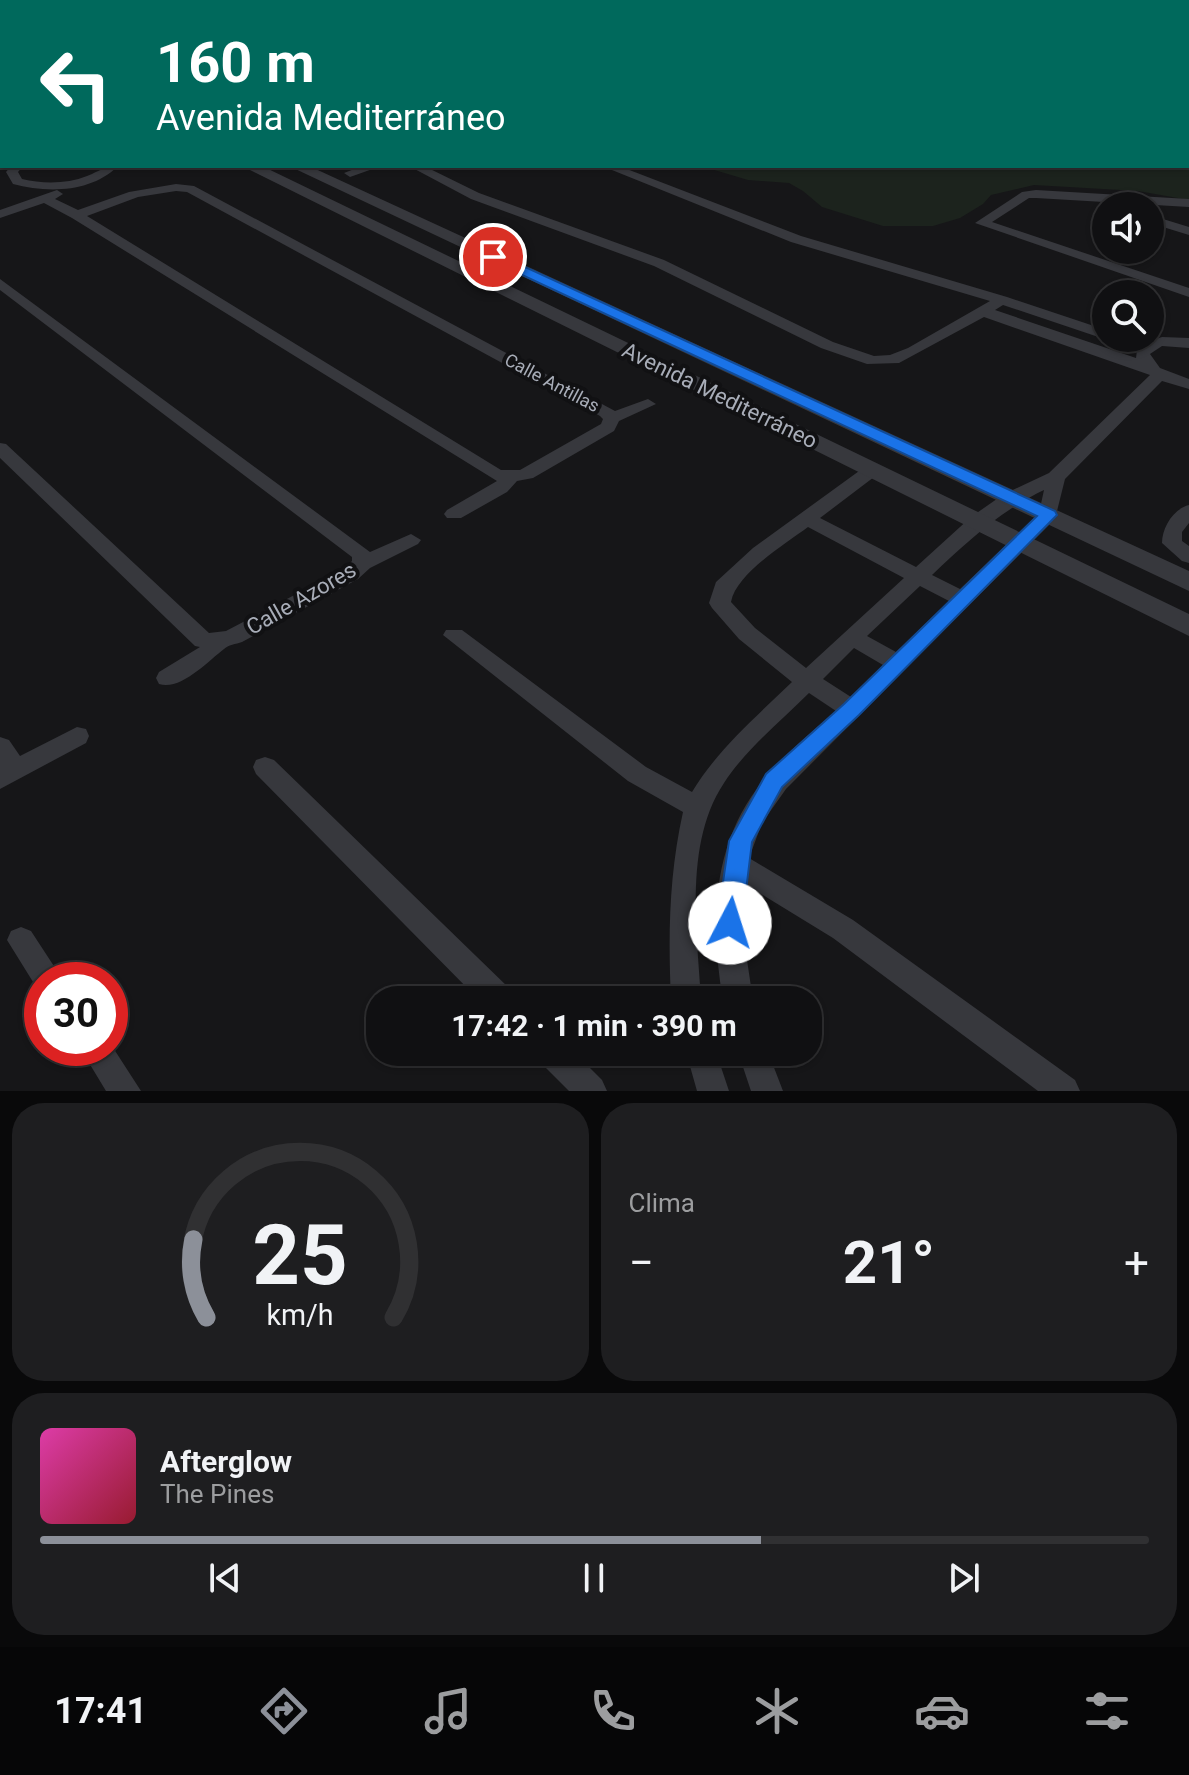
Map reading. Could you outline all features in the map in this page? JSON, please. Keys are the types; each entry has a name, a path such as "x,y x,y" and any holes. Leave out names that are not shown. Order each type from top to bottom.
{"street":[{"path":"8,168 17,181 68,187 99,208"},
{"path":"0,214 109,168"},
{"name":"Avenida Mediterráneo","path":"254,168 1189,626"},
{"name":"Avenida Mediterráneo","path":"301,168 1189,582"},
{"path":"350,173 368,168"},
{"path":"419,168 475,196 659,263 827,345 873,361 893,360 914,351 1002,300"},
{"path":"613,168 796,239 1002,300 1092,330"},
{"path":"35,185 44,191 44,198"},
{"name":"Calle Antillas","path":"77,215 161,188 176,186 190,189 606,412 612,418 608,427 526,474 511,477 500,488 454,514"},
{"path":"1189,203 1026,195 982,223 1189,293"},
{"path":"1070,196 1092,202"},
{"path":"44,198 77,215 482,467 496,475 511,477"},
{"path":"1164,223 1189,231"},
{"name":"Calle Azores","path":"0,283 361,554 363,563 351,574 234,637 217,642 208,653 167,678"},
{"path":"982,311 1189,384"},
{"path":"1164,342 1189,343"},
{"path":"1143,352 1155,371"},
{"path":"685,986 682,921 686,860 697,807 716,774 852,637 978,521 1011,498 1056,477 1155,371"},
{"path":"612,418 648,404"},
{"path":"0,448 203,640 217,642"},
{"path":"852,709 807,682 732,621 720,603 723,587 760,553 872,470"},
{"path":"735,986 731,970 730,923 735,864 741,841 774,781 852,709 1048,515 1056,477"},
{"path":"1189,511 1172,531 1172,543 1189,556"},
{"path":"807,519 964,600"},
{"path":"363,563 411,540"},
{"path":"454,635 637,774 697,807"},
{"path":"852,637 898,664"},
{"path":"4,765 33,762 77,736"},
{"path":"265,767 486,986"},
{"path":"735,864 843,929 1064,1091"},
{"path":"21,940 36,962"},
{"path":"108,1066 125,1091"},
{"path":"566,1066 591,1091"},
{"path":"705,1066 713,1091"},
{"path":"758,1066 767,1091"}],"shaded area":[{"path":"708,168 1189,168 1189,200 1164,196 1164,192 1034,185 991,195 983,204 960,218 933,226 883,226 822,207 789,183 748,180"}],"route":[{"path":"493,257 1048,515 852,709 774,781 759,803 741,841 735,864 730,923"}]}
